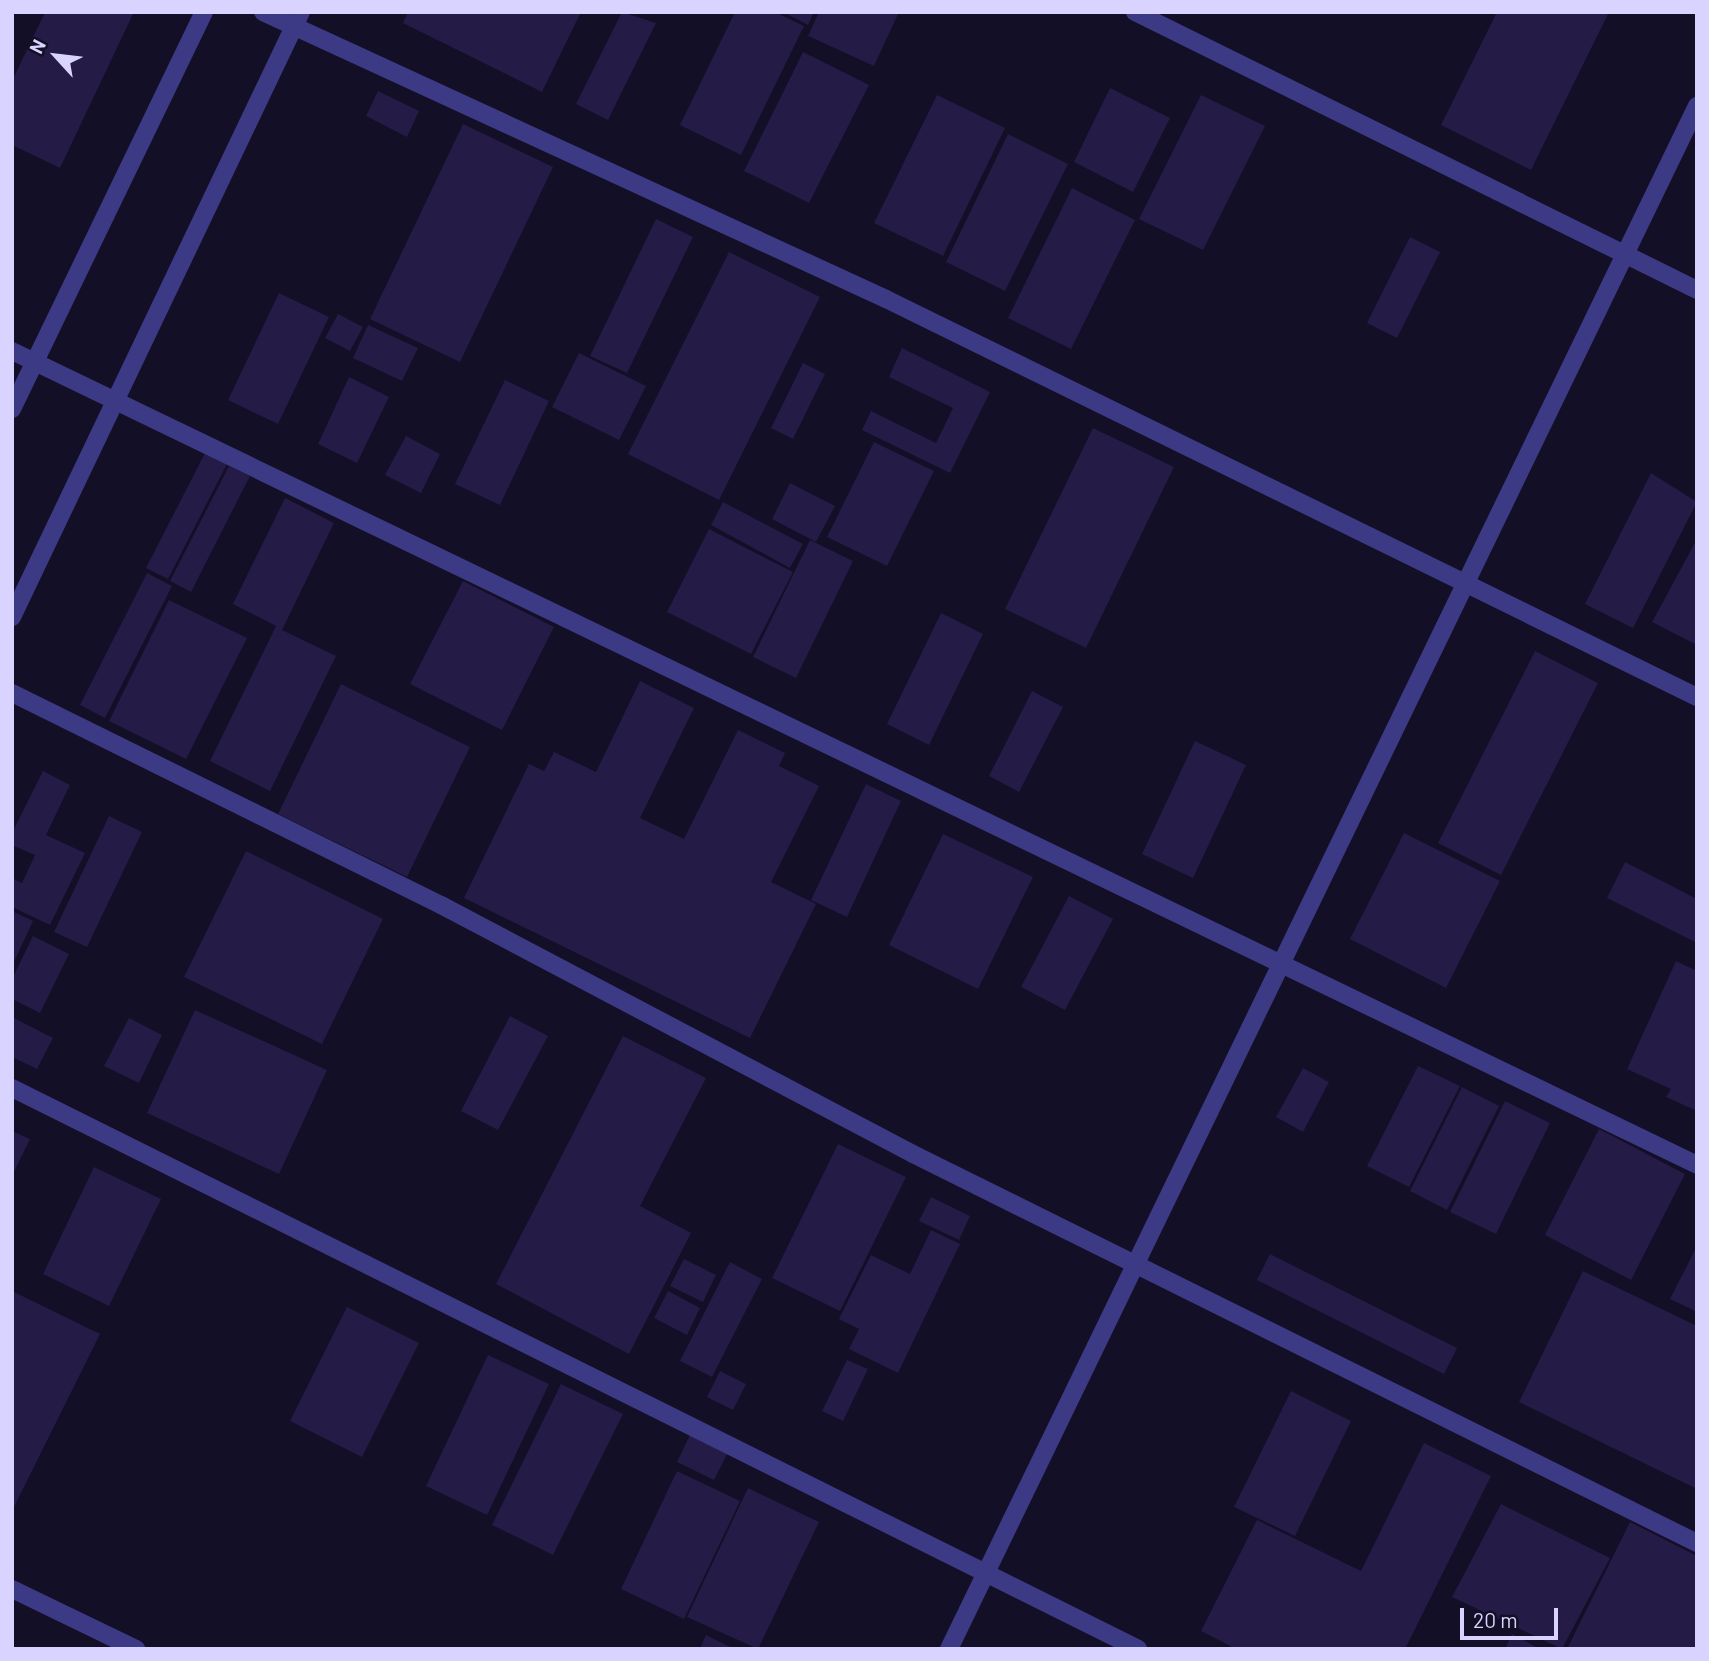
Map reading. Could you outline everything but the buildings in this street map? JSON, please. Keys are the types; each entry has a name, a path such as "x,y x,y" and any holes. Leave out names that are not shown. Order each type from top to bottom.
{"street":[{"path":"12,409 204,12"},
{"path":"262,12 297,20 886,299 1464,587 1697,697"},
{"path":"1135,12 1697,290"},
{"path":"12,617 297,20"},
{"path":"949,1649 1697,106"},
{"path":"12,351 1280,966 1697,1165"},
{"path":"12,693 441,905 1135,1265 1697,1543"},
{"path":"12,1088 984,1577 1138,1649"},
{"path":"12,1589 136,1649"}]}
